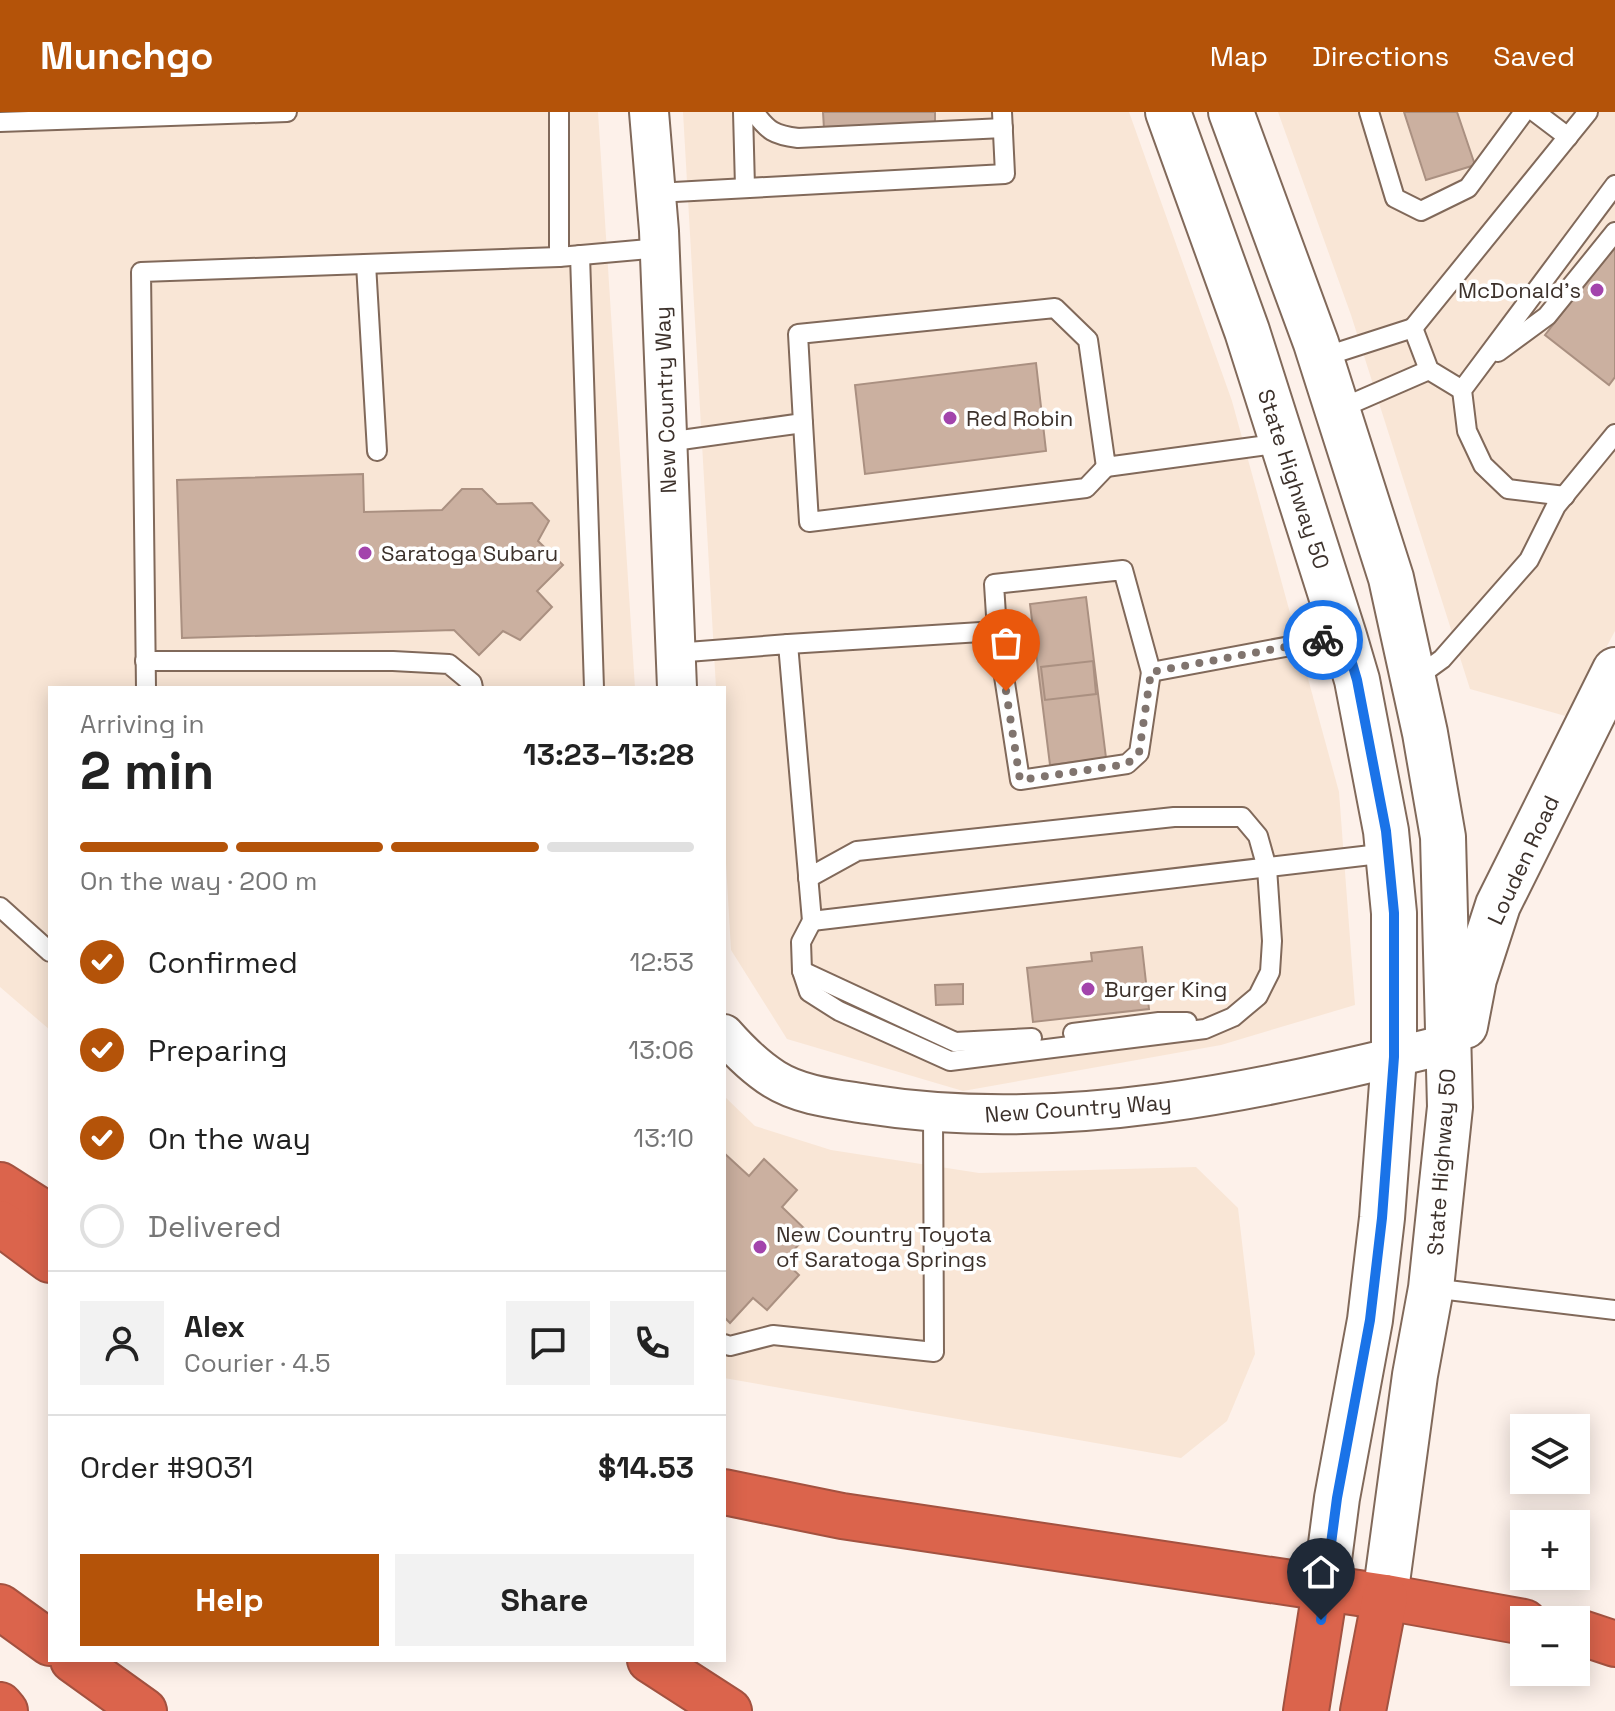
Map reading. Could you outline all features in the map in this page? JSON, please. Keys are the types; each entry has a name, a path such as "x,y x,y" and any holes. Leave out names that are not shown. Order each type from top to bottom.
{"highway":[{"path":"0,1185 48,1216"},
{"path":"0,1223 48,1259"},
{"path":"726,1492 842,1516 1385,1597 1510,1619"},
{"name":"State Highway 50","path":"1306,1711 1325,1590"},
{"name":"State Highway 50","path":"1363,1711 1385,1597"},
{"path":"0,1607 48,1642"},
{"path":"1590,1636 1615,1644"},
{"path":"76,1662 144,1711"},
{"path":"653,1662 729,1711"},
{"path":"0,1705 5,1711"}],"main road":[{"name":"State Highway 50","path":"1168,112 1247,331 1344,636 1357,680 1386,831 1394,913 1394,1057 1382,1218 1370,1320 1337,1498 1325,1590"},
{"name":"State Highway 50","path":"1231,112 1320,358 1391,578 1443,837 1450,1107 1431,1288 1415,1375 1385,1597"},
{"name":"Louden Road","path":"1450,1107 1474,979 1498,905 1615,670"}],"street":[{"name":"New Country Way","path":"649,112 660,248 676,670"},
{"name":"New Country Way","path":"729,1051 775,1080 814,1095 933,1112 979,1115 1068,1112 1193,1100 1448,1044"}],"lane":[{"path":"0,122 287,112"},
{"path":"559,112 559,257"},
{"path":"743,112 745,187"},
{"path":"656,193 1005,174 1003,120 798,138 777,136 754,112"},
{"path":"1369,112 1395,198 1421,211 1468,188 1524,112"},
{"path":"1535,112 1568,137"},
{"path":"1320,358 1413,328 1588,112"},
{"path":"1565,496 1508,489 1483,465 1467,431 1462,390 1615,185"},
{"path":"1482,363 1547,316 1615,232"},
{"path":"146,686 141,272 559,257 660,248"},
{"path":"580,255 594,686"},
{"path":"366,264 377,451"},
{"path":"1106,467 1088,340 1055,308 798,334 809,522 1086,488 1106,467 1283,443"},
{"path":"1413,328 1429,370 1462,390"},
{"path":"1337,410 1429,370"},
{"path":"667,442 803,423"},
{"path":"1413,680 1442,659 1529,560 1556,506 1615,434"},
{"path":"1123,570 1151,672 1139,753 1127,764 1020,780 997,631 994,584 1123,570"},
{"path":"676,670 788,644 997,631"},
{"path":"1151,672 1344,636"},
{"path":"788,644 808,878 812,921 801,942 802,971 809,992 839,1011 950,1061 1205,1029 1225,1021 1258,996 1270,972 1272,941 1267,868 1258,836 1242,817 1174,817 857,851 808,878"},
{"path":"145,661 393,661 449,664 473,686"},
{"path":"812,921 1388,853"},
{"path":"0,907 48,950"},
{"path":"726,1345 773,1335 934,1352 933,1112"},
{"path":"1431,1288 1615,1310"}],"shaded area":[{"path":"0,112 598,112 635,686 48,686 48,1028 0,987"},
{"path":"683,112 1129,112 1232,401 1339,792 1355,1005 1221,1045 963,1091 787,1039 731,950 726,864 726,686 716,686"},
{"path":"1278,112 1615,112 1615,631 1569,717 1470,689 1351,315"},
{"path":"726,1098 755,1126 831,1150 979,1173 1196,1167 1238,1208 1255,1354 1227,1421 1181,1458 726,1378"}],"building":[{"path":"823,112 935,112 935,124 824,129"},
{"path":"1404,112 1457,112 1475,165 1426,180"},
{"name":"McDonald's","path":"1615,245 1615,377 1609,385 1545,335"},
{"name":"Red Robin","path":"1036,363 1046,451 865,474 855,385"},
{"name":"Saratoga Subaru","path":"363,474 364,512 442,510 462,489 482,489 497,504 532,503 549,521 538,541 563,565 537,591 552,607 520,640 503,631 479,655 454,630 182,638 177,480"},
{"path":"1086,597 1106,758 1050,765 1030,604"},
{"path":"1093,661 1096,694 1045,700 1041,667"},
{"name":"Burger King","path":"1142,947 1149,1009 1033,1022 1027,968 1092,961 1091,953"},
{"path":"963,984 963,1004 936,1005 935,985"},
{"name":"New Country Toyota of Saratoga Springs","path":"726,1155 749,1176 764,1159 797,1190 782,1207 809,1233 784,1261 799,1275 767,1310 753,1298 730,1323 726,1319"}],"way so far":[{"path":"1006,691 1020,780 1127,764 1139,753 1151,672 1323,640"}],"place":[{"name":"McDonald's","path":"1597,290"},
{"name":"Red Robin","path":"950,418"},
{"name":"Saratoga Subaru","path":"365,553"},
{"name":"Burger King","path":"1088,989"},
{"name":"New Country Toyota of Saratoga Springs","path":"760,1247"}],"route":[{"path":"1321,1620 1337,1498 1370,1320 1382,1218 1394,1057 1395,970 1394,913 1386,831 1357,680 1344,636 1323,640"}]}
